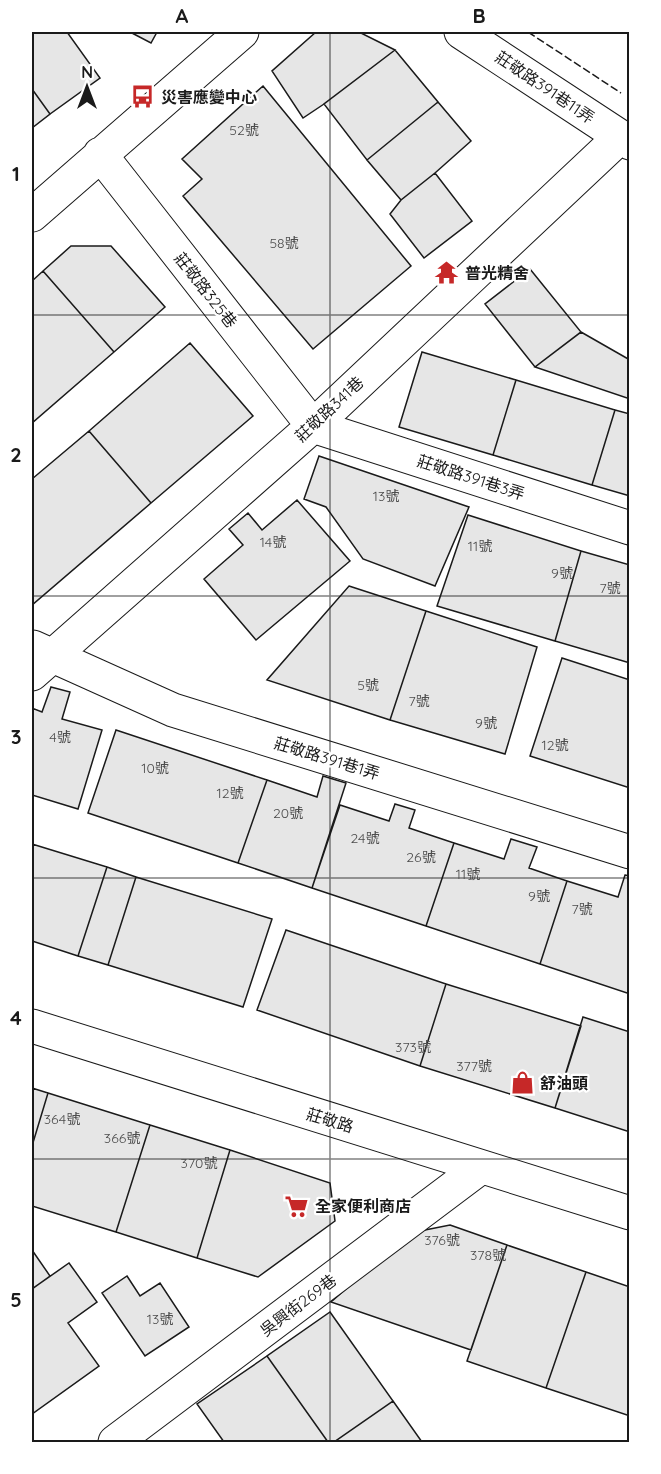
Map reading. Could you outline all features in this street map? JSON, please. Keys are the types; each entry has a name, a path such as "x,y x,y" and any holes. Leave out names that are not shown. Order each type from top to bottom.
{"street":[{"path":"32,215 242,32"},
{"name":"莊敬路391巷11弄","path":"461,32 625,140"},
{"name":"莊敬路341巷","path":"38,658 313,426 625,140"},
{"name":"莊敬路325巷","path":"100,154 313,426"},
{"name":"莊敬路391巷3弄","path":"313,426 630,528"},
{"name":"莊敬路391巷1弄","path":"38,658 173,710 630,852"},
{"name":"莊敬路","path":"32,1026 630,1212"},
{"name":"吳興街269巷","path":"115,1443 481,1167"}],"building":[{"path":"32,32 67,32 100,78 50,114 32,89"},
{"path":"130,32 157,32 151,43"},
{"path":"316,32 359,32 395,50 303,118 272,71"},
{"path":"395,50 438,102 367,160 324,104"},
{"path":"263,86 411,266 313,349 183,196 202,179 182,159"},
{"path":"32,89 50,114 32,128"},
{"path":"438,102 471,141 401,200 367,160"},
{"path":"435,173 472,221 424,258 390,214 401,200"},
{"path":"71,246 111,246 165,307 114,352 43,271"},
{"path":"530,269 581,332 535,367 485,304"},
{"path":"43,271 114,352 32,423 32,281"},
{"path":"581,332 630,360 630,399 535,367"},
{"path":"190,343 253,416 151,503 89,431"},
{"path":"422,352 516,380 493,455 399,427"},
{"path":"516,380 615,410 592,485 493,455"},
{"path":"615,410 630,414 630,496 592,485"},
{"path":"89,431 151,503 32,605 32,479"},
{"path":"319,456 469,507 435,586 363,559 326,507 304,499"},
{"path":"297,500 350,561 256,640 204,579 243,545 229,529 248,513 262,530"},
{"path":"468,515 581,551 555,641 437,606"},
{"path":"581,551 630,565 630,663 555,641"},
{"path":"349,586 426,611 390,720 267,680"},
{"path":"426,611 537,647 505,754 390,720"},
{"path":"562,658 630,680 630,788 530,756"},
{"path":"51,687 70,692 62,719 102,730 78,809 32,795 32,708 42,712"},
{"path":"116,730 267,780 238,863 88,813"},
{"path":"323,776 346,783 312,888 238,863 267,780 317,797"},
{"path":"395,804 415,810 409,828 454,843 426,926 312,888 340,805 389,821"},
{"path":"511,839 537,847 529,868 567,881 540,964 426,926 454,843 504,859"},
{"path":"32,844 107,867 78,956 32,941"},
{"path":"107,867 136,877 108,965 78,956"},
{"path":"625,875 630,876 630,994 540,964 567,881 618,897"},
{"path":"136,877 272,919 243,1007 108,965"},
{"path":"286,930 446,984 420,1066 257,1010"},
{"path":"446,984 581,1026 555,1108 420,1066"},
{"path":"583,1017 630,1032 630,1132 555,1108"},
{"path":"32,1088 48,1093 32,1146"},
{"path":"48,1093 150,1125 116,1232 32,1206 32,1146"},
{"path":"150,1125 230,1150 197,1258 116,1232"},
{"path":"230,1150 330,1183 335,1221 258,1277 197,1258"},
{"path":"450,1225 507,1245 471,1350 331,1302 410,1233"},
{"path":"507,1245 586,1272 546,1388 467,1361"},
{"path":"32,1250 50,1276 32,1289"},
{"path":"69,1263 97,1302 68,1323 99,1366 32,1414 32,1289"},
{"path":"586,1272 630,1287 630,1416 546,1388"},
{"path":"127,1276 140,1296 160,1283 189,1327 145,1356 102,1293"},
{"path":"330,1312 393,1401 334,1442 328,1442 267,1356"},
{"path":"267,1356 328,1442 224,1442 197,1404"},
{"path":"393,1401 422,1442 334,1442"}],"fence":[{"path":"528,32 621,93"}],"place":[{"name":"災害應變中心","path":"143,97"},
{"name":"普光精舍","path":"447,273"},
{"name":"舒油頭","path":"522,1083"},
{"name":"全家便利商店","path":"297,1206"}]}
